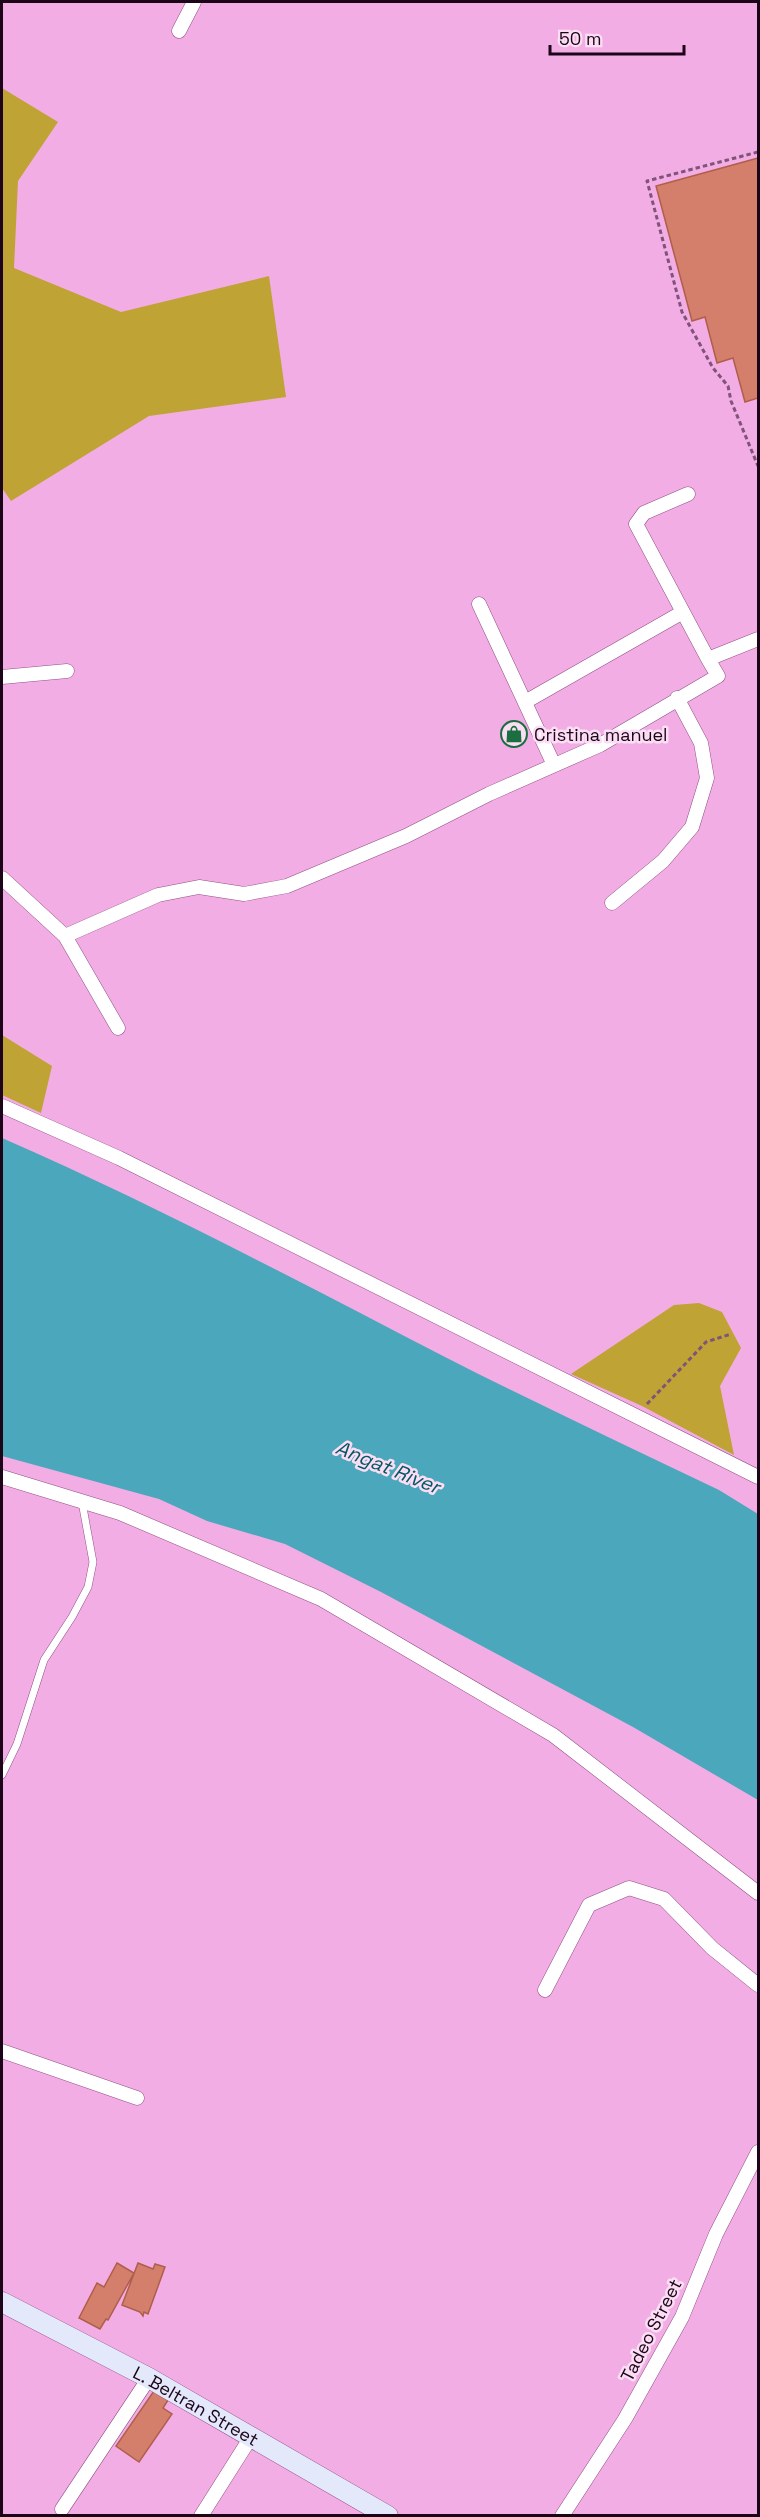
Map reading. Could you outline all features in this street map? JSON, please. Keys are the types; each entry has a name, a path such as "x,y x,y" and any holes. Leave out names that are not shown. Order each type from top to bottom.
{"street":[{"path":"179,31 194,2"},
{"path":"65,936 159,895 199,887 244,894 287,886 406,836 600,745 717,676 636,524 644,513 688,494"},
{"path":"479,604 554,765"},
{"path":"525,702 683,612"},
{"path":"708,659 759,639"},
{"path":"2,677 67,671"},
{"path":"612,903 663,861 692,827 707,778 700,743 677,698"},
{"path":"2,878 65,936 118,1028"},
{"path":"2,1106 119,1158 759,1477"},
{"path":"2,1477 120,1514 321,1599 553,1734 759,1893"},
{"path":"544,1990 590,1905 629,1888 664,1899 712,1948 759,1985"},
{"path":"2,2051 137,2097"},
{"name":"Tadeo Street","path":"562,2516 625,2419 682,2317 716,2234 759,2152"},
{"name":"L. Beltran Street","path":"2,2301 149,2378 388,2516"},
{"path":"62,2509 149,2378"},
{"path":"201,2516 251,2437"}],"lane":[{"path":"2,1775 16,1744 44,1660 88,1587 93,1562 82,1502"}],"path":[{"path":"759,153 647,181 682,312 713,368 728,386 731,401 759,466"},
{"path":"635,1415 706,1342 731,1334"}],"shaded area":[{"path":"2,88 58,122 18,181 14,268 121,312 269,276 286,397 149,416 11,501 2,488"},
{"path":"2,1035 52,1066 41,1113 2,1095"},
{"path":"699,1303 722,1312 741,1348 720,1386 734,1455 642,1406 571,1374 674,1305"}],"water":[{"name":"Angat River","path":"2,1138 170,1216 479,1374 719,1490 758,1514 758,1800 633,1727 381,1592 285,1544 207,1521 159,1499 2,1456"}],"building":[{"path":"758,158 758,398 745,402 733,358 717,363 705,317 692,321 656,186"},
{"path":"117,2263 134,2273 108,2320 106,2319 100,2329 79,2318 97,2283 104,2287"},
{"path":"138,2263 153,2269 155,2264 165,2267 148,2314 144,2312 143,2316 140,2312 122,2305"},
{"path":"156,2388 170,2397 163,2408 172,2414 139,2462 116,2446"}],"place":[{"name":"Cristina manuel","path":"514,734"}]}
